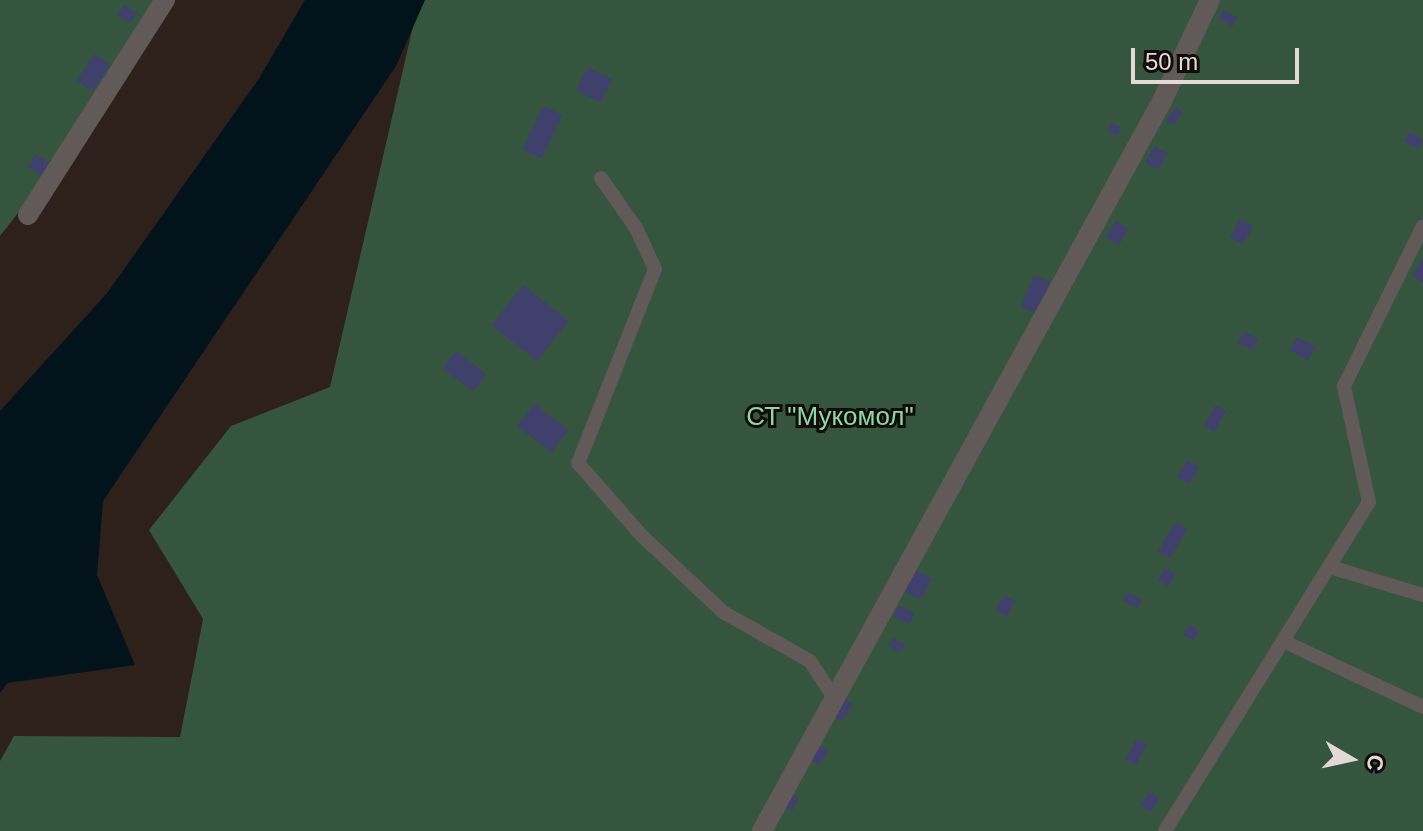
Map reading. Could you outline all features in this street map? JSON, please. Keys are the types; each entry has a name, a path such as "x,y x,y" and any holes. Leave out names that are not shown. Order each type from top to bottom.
{"street":[{"path":"28,215 165,0"},
{"path":"762,831 1162,101 1210,0"}],"lane":[{"path":"601,178 636,228 655,269 578,463 641,535 723,612 810,661 835,699"},
{"path":"1165,831 1369,502 1344,386 1423,226"},
{"path":"1330,567 1423,595"},
{"path":"1285,642 1423,707"}],"green space":[{"path":"0,0 158,0 51,171 0,236"},
{"name":"СТ \"Мукомол\"","path":"419,0 1423,0 1423,831 0,831 0,761 14,736 180,737 203,619 149,530 231,426 330,387"}],"shaded area":[{"path":"305,0 425,0 396,66 103,501 97,575 135,665 7,683 0,693 0,411 108,292 258,80"}],"building":[{"path":"124,5 137,13 130,23 118,15"},
{"path":"1223,10 1237,17 1233,26 1218,19"},
{"path":"95,54 111,65 92,91 77,80"},
{"path":"588,67 612,79 600,102 576,90"},
{"path":"543,106 562,115 542,158 523,150"},
{"path":"1176,107 1183,112 1173,126 1166,121"},
{"path":"1111,123 1121,127 1118,135 1108,131"},
{"path":"1409,132 1423,139 1418,149 1404,142"},
{"path":"1154,146 1167,153 1158,170 1145,163"},
{"path":"36,154 50,163 42,176 28,167"},
{"path":"1240,219 1253,226 1243,245 1230,238"},
{"path":"1116,221 1129,229 1119,245 1106,237"},
{"path":"1423,259 1423,283 1412,275"},
{"path":"1034,275 1051,282 1038,314 1021,307"},
{"path":"523,285 569,321 537,361 492,325"},
{"path":"1244,331 1258,339 1251,350 1238,342"},
{"path":"1297,337 1315,347 1308,360 1290,350"},
{"path":"456,351 486,374 473,391 443,369"},
{"path":"534,404 568,430 551,452 517,426"},
{"path":"1216,405 1226,411 1214,432 1204,426"},
{"path":"1187,460 1199,467 1189,484 1177,477"},
{"path":"1175,522 1187,529 1170,558 1158,551"},
{"path":"1165,568 1175,574 1168,586 1158,580"},
{"path":"916,570 932,579 920,600 904,591"},
{"path":"1128,592 1142,600 1137,609 1123,601"},
{"path":"1004,595 1015,601 1007,616 996,610"},
{"path":"899,605 915,614 909,624 893,615"},
{"path":"1189,625 1199,631 1194,641 1183,634"},
{"path":"893,638 905,645 901,653 888,646"},
{"path":"845,699 853,704 842,721 835,717"},
{"path":"1137,739 1147,745 1135,765 1125,759"},
{"path":"817,744 828,750 820,765 809,759"},
{"path":"1149,792 1159,798 1151,812 1141,806"},
{"path":"789,793 799,798 792,811 782,806"}]}
